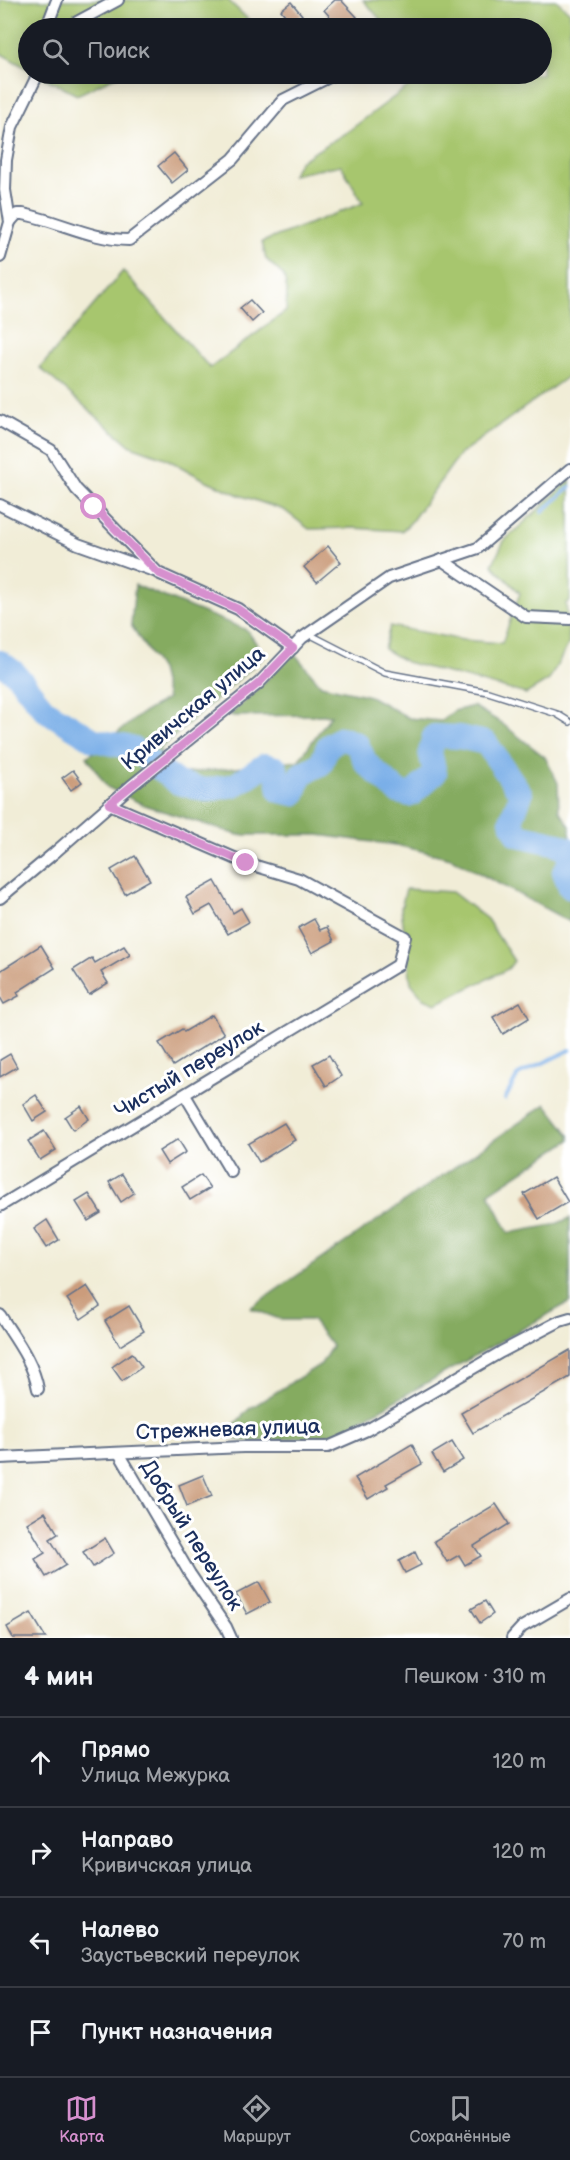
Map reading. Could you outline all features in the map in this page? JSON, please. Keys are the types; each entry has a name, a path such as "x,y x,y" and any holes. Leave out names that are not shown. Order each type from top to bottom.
{"street":[{"path":"50,18 57,0"},
{"path":"85,18 118,0"},
{"path":"0,257 10,222 5,190 6,160 12,127 33,84"},
{"path":"10,222 17,214 23,214 91,235 114,240 129,240 233,159 283,100 315,84"},
{"path":"0,421 51,450 76,489 158,573"},
{"name":"Кривичская улица","path":"0,898 109,804 259,683 309,634 389,578 478,548 570,469"},
{"path":"0,504 78,544 158,573 238,609 293,648"},
{"path":"442,560 526,617 570,619"},
{"name":"Чистый переулок","path":"0,1206 398,964 405,937 299,879 246,863 109,804"},
{"path":"185,1095 231,1172"},
{"path":"0,1315 31,1364 36,1375 38,1389"},
{"name":"Стрежневая улица","path":"0,1458 243,1447 328,1447 367,1430 501,1352 570,1318"},
{"name":"Добрый переулок","path":"119,1453 190,1574 231,1638"},
{"path":"512,1638 522,1627 570,1599"}],"lane":[{"path":"309,634 385,673 488,692 556,714 570,722"}],"green space":[{"path":"0,0 228,0 247,18 18,18 18,63 0,53"},
{"path":"363,0 556,0 570,12 570,372 567,377 460,454 402,531 353,528 309,529 284,510 239,495 165,458 131,446 40,368 123,271 210,368 286,311 287,291 284,276 266,259 262,242 363,203 341,165 292,175 300,161 347,132 412,84 552,84 552,18 379,18"},
{"path":"56,84 100,84 77,95"},
{"path":"570,480 570,601 566,603 569,643 549,680 526,694 406,662 384,649 390,626 463,640 502,643 520,593 492,565 504,541"},
{"path":"135,585 247,630 265,656 159,750 178,774 298,761 331,715 229,716 294,653 321,685 370,696 409,718 441,721 454,711 473,706 500,722 545,757 558,783 559,810 570,826 570,922 451,858 396,845 318,835 238,835 144,805 107,787 87,757 141,714 167,699 160,670 131,625"},
{"path":"406,889 452,892 487,919 514,961 508,969 436,1004 424,999 411,983 401,908"},
{"path":"546,1104 570,1135 570,1140 489,1193 509,1233 553,1225 570,1218 570,1302 338,1433 259,1441 241,1441 223,1436 249,1409 321,1364 332,1346 312,1320 282,1320 250,1308"}],"building":[{"path":"335,0 341,0 357,17 331,18 324,10"},
{"path":"291,2 302,15 299,18 287,18 281,10"},
{"path":"174,153 188,170 172,183 158,166"},
{"path":"250,300 262,313 252,322 240,308"},
{"path":"328,546 341,562 317,582 304,567"},
{"path":"73,770 82,782 71,790 62,778"},
{"path":"135,856 150,880 125,894 111,870"},
{"path":"215,881 233,913 241,908 249,922 228,934 211,905 195,914 186,897"},
{"path":"314,919 320,930 327,927 334,941 312,953 298,928"},
{"path":"41,945 55,968 17,992 19,996 4,1004 0,997 0,971"},
{"path":"124,946 130,955 101,972 108,983 89,995 73,970 92,958 95,963"},
{"path":"520,1002 529,1018 503,1034 493,1017"},
{"path":"212,1015 224,1034 173,1066 159,1043 182,1029 184,1032"},
{"path":"10,1054 17,1067 0,1077 0,1060"},
{"path":"329,1055 341,1076 326,1086 313,1064"},
{"path":"36,1095 47,1112 33,1121 23,1104"},
{"path":"81,1106 89,1119 73,1130 65,1117"},
{"path":"284,1123 295,1140 259,1162 248,1144"},
{"path":"44,1131 56,1150 40,1160 28,1141"},
{"path":"178,1139 186,1152 167,1164 159,1151"},
{"path":"122,1174 134,1193 121,1202 109,1182"},
{"path":"201,1175 210,1188 190,1200 182,1187"},
{"path":"553,1177 568,1202 539,1219 524,1194"},
{"path":"89,1194 101,1213 88,1221 76,1202"},
{"path":"47,1220 59,1240 46,1248 34,1229"},
{"path":"87,1286 100,1306 81,1319 67,1299"},
{"path":"129,1306 144,1331 120,1346 105,1321"},
{"path":"570,1350 570,1377 473,1433 461,1413"},
{"path":"132,1353 142,1367 122,1381 112,1367"},
{"path":"452,1442 463,1460 443,1472 432,1454"},
{"path":"412,1444 422,1464 386,1484 388,1487 368,1499 355,1478"},
{"path":"203,1475 212,1496 187,1506 179,1485"},
{"path":"496,1504 509,1524 474,1546 481,1556 465,1565 459,1555 447,1562 434,1541"},
{"path":"45,1512 58,1534 50,1539 66,1565 46,1577 35,1559 45,1553 27,1523"},
{"path":"105,1538 114,1553 93,1567 83,1552"},
{"path":"415,1552 421,1565 405,1573 399,1561"},
{"path":"259,1582 270,1602 247,1614 236,1594"},
{"path":"485,1601 493,1614 480,1623 471,1609"},
{"path":"31,1613 46,1638 13,1638 7,1627"}],"waterway":[{"path":"542,512 570,487"},
{"path":"0,662 15,673 45,710 94,740 132,748 178,783 205,790 235,785 265,765 276,768 280,791 294,794 301,774 321,764 328,746 341,738 357,744 366,763 398,792 411,795 435,773 430,752 434,736 459,737 486,743 521,794 511,821 518,835 554,843 570,850"},
{"path":"570,863 564,872 570,887"},
{"path":"505,1099 518,1075 570,1050"}],"route":[{"path":"94,507 158,573 238,609 293,648 259,683 109,804 246,863"}]}
